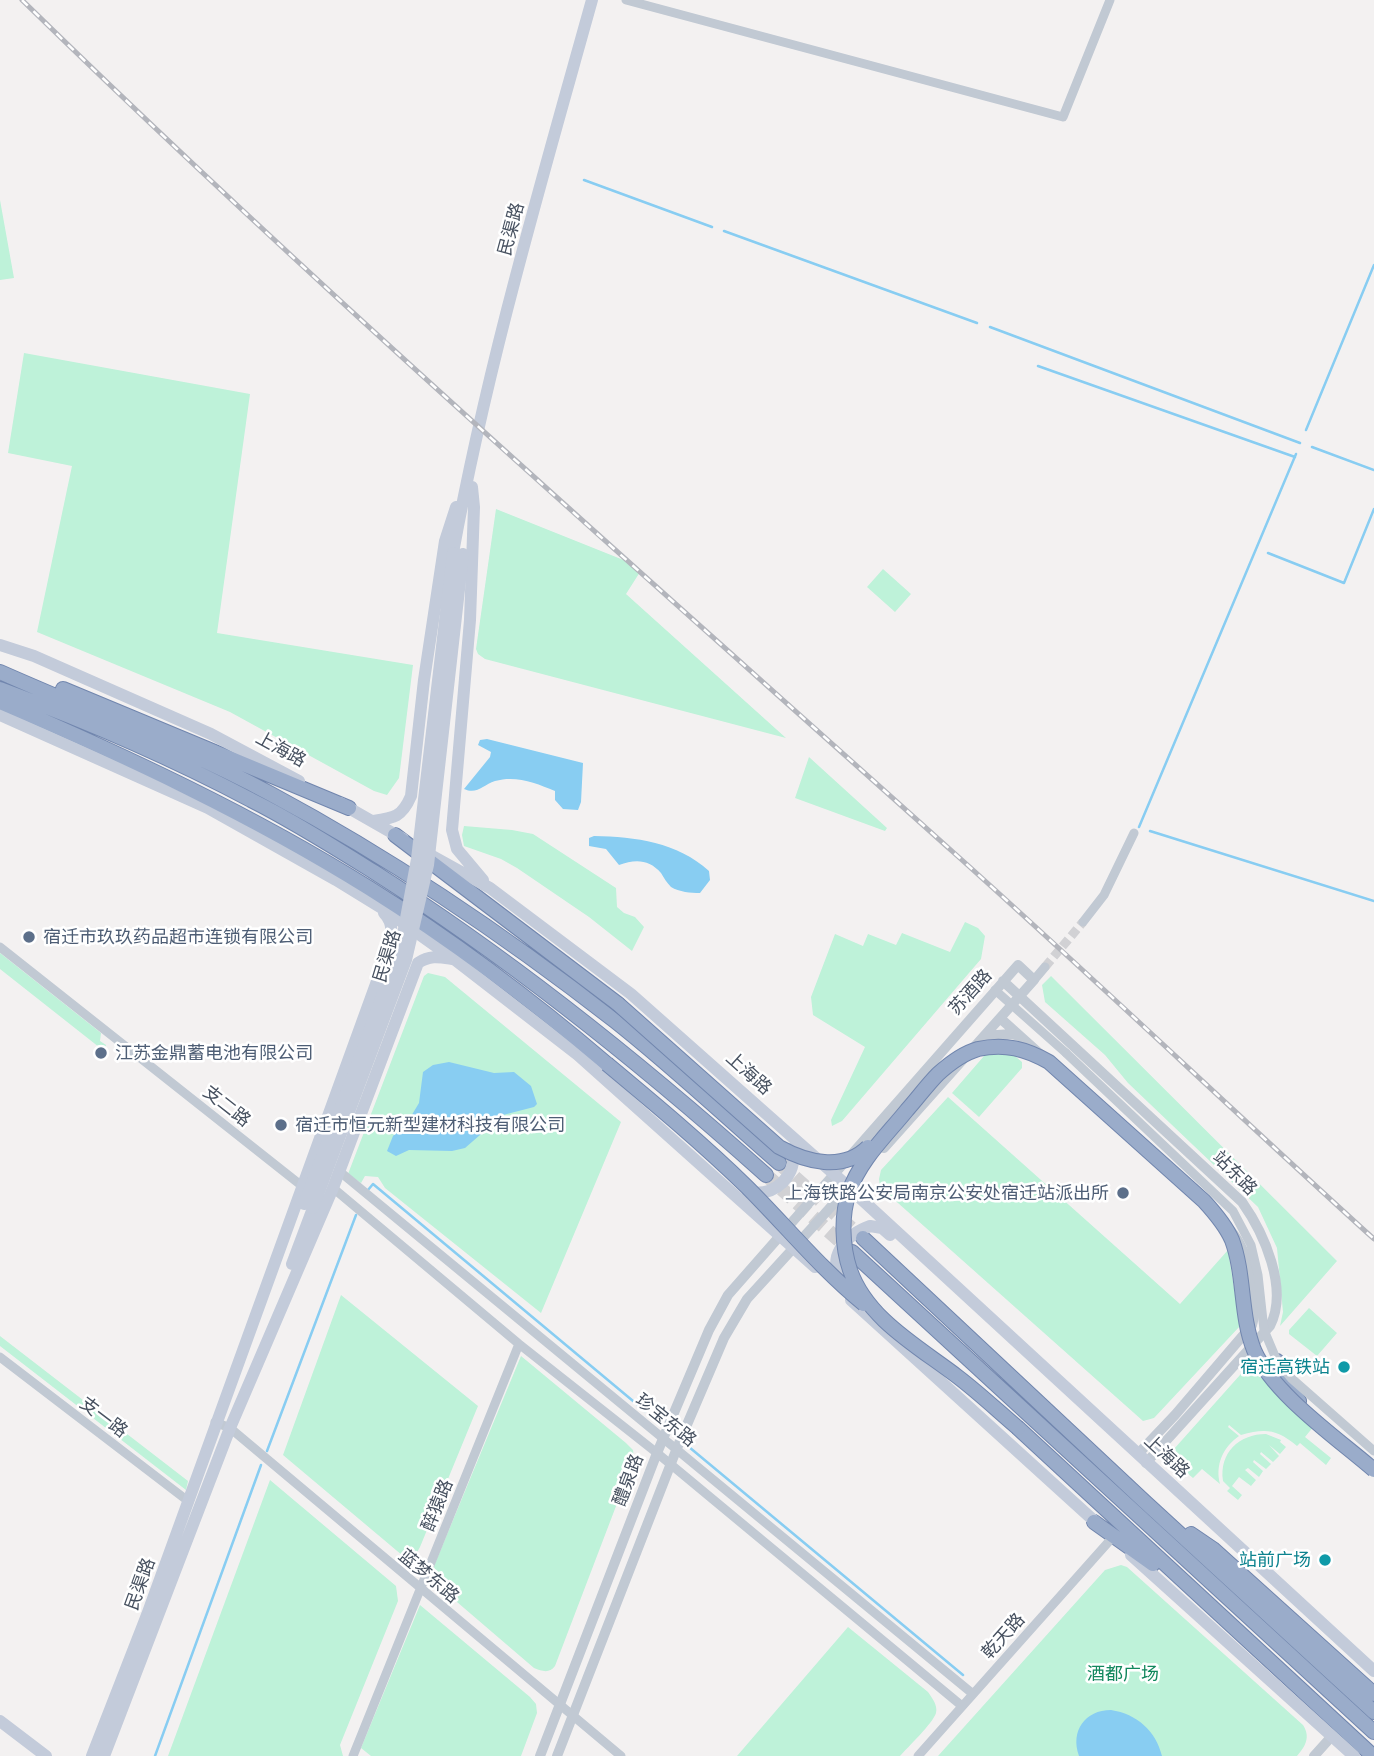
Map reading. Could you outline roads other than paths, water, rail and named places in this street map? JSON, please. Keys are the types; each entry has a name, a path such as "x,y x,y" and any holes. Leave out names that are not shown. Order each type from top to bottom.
{"highway":[{"path":"0,670 33,677 349,808"},
{"path":"0,670 269,793 431,889 498,933 616,1022 779,1164"},
{"path":"0,689 122,737 240,794 325,841 379,875 455,925 573,1012 766,1175"},
{"path":"0,702 239,815 367,887 494,974 561,1025 694,1138 747,1187 845,1289 960,1378 1018,1428 1373,1756"},
{"path":"395,835 618,1004 779,1147 810,1160 834,1162 857,1157 919,1097"},
{"path":"891,1326 868,1303 855,1282 845,1250 844,1220 849,1193 864,1162 938,1074 960,1057 977,1049 1006,1046 1027,1050 1049,1062 1204,1201 1217,1216 1231,1240 1248,1334 1255,1352 1271,1378 1374,1470"},
{"path":"863,1238 1374,1712"},
{"path":"852,1252 1374,1732"},
{"path":"1277,1361 1292,1393 1319,1422"},
{"path":"1144,1501 1213,1549 1374,1694"},
{"path":"1094,1522 1147,1559 1198,1604 1235,1628"}],"main road":[{"name":"民渠路","path":"104,1756 230,1429 398,951 417,859 471,468 492,372 529,228 592,0"},
{"path":"373,821 394,818 406,810 411,796 424,680 445,541 452,517 469,485"},
{"path":"469,485 474,507 470,620 452,830 457,849 490,888"},
{"name":"上海路","path":"0,645 34,656 211,734 373,821 490,888 631,994 833,1173 1374,1671"},
{"path":"0,715 208,808 369,900 454,959 578,1055 689,1153 1332,1736 1346,1753"},
{"name":"民渠路","path":"92,1756 188,1501 390,941 390,919 369,900"},
{"name":"民渠路","path":"230,1429 333,1188 418,963 434,956 454,959"},
{"path":"689,1153 747,1192 769,1192 777,1188 789,1175 794,1158 793,1145 739,1090"},
{"name":"民渠路","path":"215,1422 308,1206"},
{"path":"911,1356 840,1279 836,1271 837,1255 849,1237 870,1226 882,1228 967,1298"},
{"path":"0,1721 46,1756"}],"street":[{"path":"626,0 1063,117 1110,0"},
{"path":"1083,922 1104,895 1134,833"},
{"name":"支二路","path":"0,947 302,1186"},
{"name":"苏酒路","path":"779,1234 1018,965 1034,980"},
{"path":"795,1248 1045,967"},
{"name":"站东路","path":"1003,981 1016,1000 1242,1202 1266,1243 1276,1296 1276,1309 1270,1326 1142,1458"},
{"path":"995,990 1016,1000 1066,1053 1233,1211 1251,1245 1258,1275 1264,1330 1277,1361 1291,1378 1374,1451"},
{"path":"1000,1018 1226,1226 1244,1247 1254,1305 1252,1325 1142,1458"},
{"path":"984,1036 1011,1034 1021,1037"},
{"name":"珍宝东路","path":"339,1171 973,1694"},
{"name":"珍宝东路","path":"333,1188 519,1344 657,1453 962,1706"},
{"name":"醴泉路","path":"541,1756 657,1453 709,1330 728,1295 779,1234"},
{"name":"醴泉路","path":"557,1756 677,1448 724,1338 747,1299 795,1248"},
{"name":"醉猿路","path":"353,1756 519,1344"},
{"name":"支一路","path":"0,1357 188,1501"},
{"name":"蓝梦东路","path":"215,1422 230,1429 621,1756"},
{"name":"乾天路","path":"918,1756 1112,1538"},
{"path":"1314,1756 1332,1736"}],"water":[{"path":"487,739 583,763 581,802 578,810 563,809 555,800 555,791 526,781 503,779 476,790 464,789 490,757 491,752 478,745 480,740"},
{"path":"594,836 640,840 670,847 697,861 709,871 710,880 700,893 678,890 671,887 652,865 636,861 619,865 606,849 589,846 589,838"},
{"path":"449,1062 494,1073 514,1072 531,1086 537,1104 503,1115 465,1148 452,1151 409,1150 396,1156 387,1151 393,1136 410,1118 419,1103 423,1072 433,1065"},
{"path":"1111,1710 1129,1715 1144,1725 1155,1739 1162,1756 1079,1756 1077,1738 1082,1724 1094,1714"}],"waterway":[{"path":"584,180 712,227"},
{"path":"724,231 977,323"},
{"path":"1306,430 1374,265"},
{"path":"990,327 1300,443"},
{"path":"1038,366 1295,457"},
{"path":"1312,447 1374,470"},
{"path":"1139,827 1296,454"},
{"path":"1268,553 1344,583 1374,509"},
{"path":"1150,831 1374,901"},
{"path":"368,1190 373,1184 645,1411"},
{"path":"267,1451 356,1215"},
{"path":"689,1447 963,1675"},
{"path":"155,1756 261,1465"}],"tunnel":[{"path":"1045,967 1083,922"},
{"path":"779,1163 851,1228"},
{"path":"766,1175 851,1251"}],"railway":[{"path":"22,0 366,325 1006,900 1374,1239"}],"place":[{"name":"宿迁市玖玖药品超市连锁有限公司","path":"29,937"},
{"name":"江苏金鼎蓄电池有限公司","path":"101,1053"},
{"name":"宿迁市恒元新型建材科技有限公司","path":"281,1125"},
{"name":"上海铁路公安局南京公安处宿迁站派出所","path":"1123,1193"},
{"name":"宿迁高铁站","path":"1344,1367"},
{"name":"站前广场","path":"1325,1560"}],"park label":[{"name":"酒都广场","path":"1123,1674"}]}
